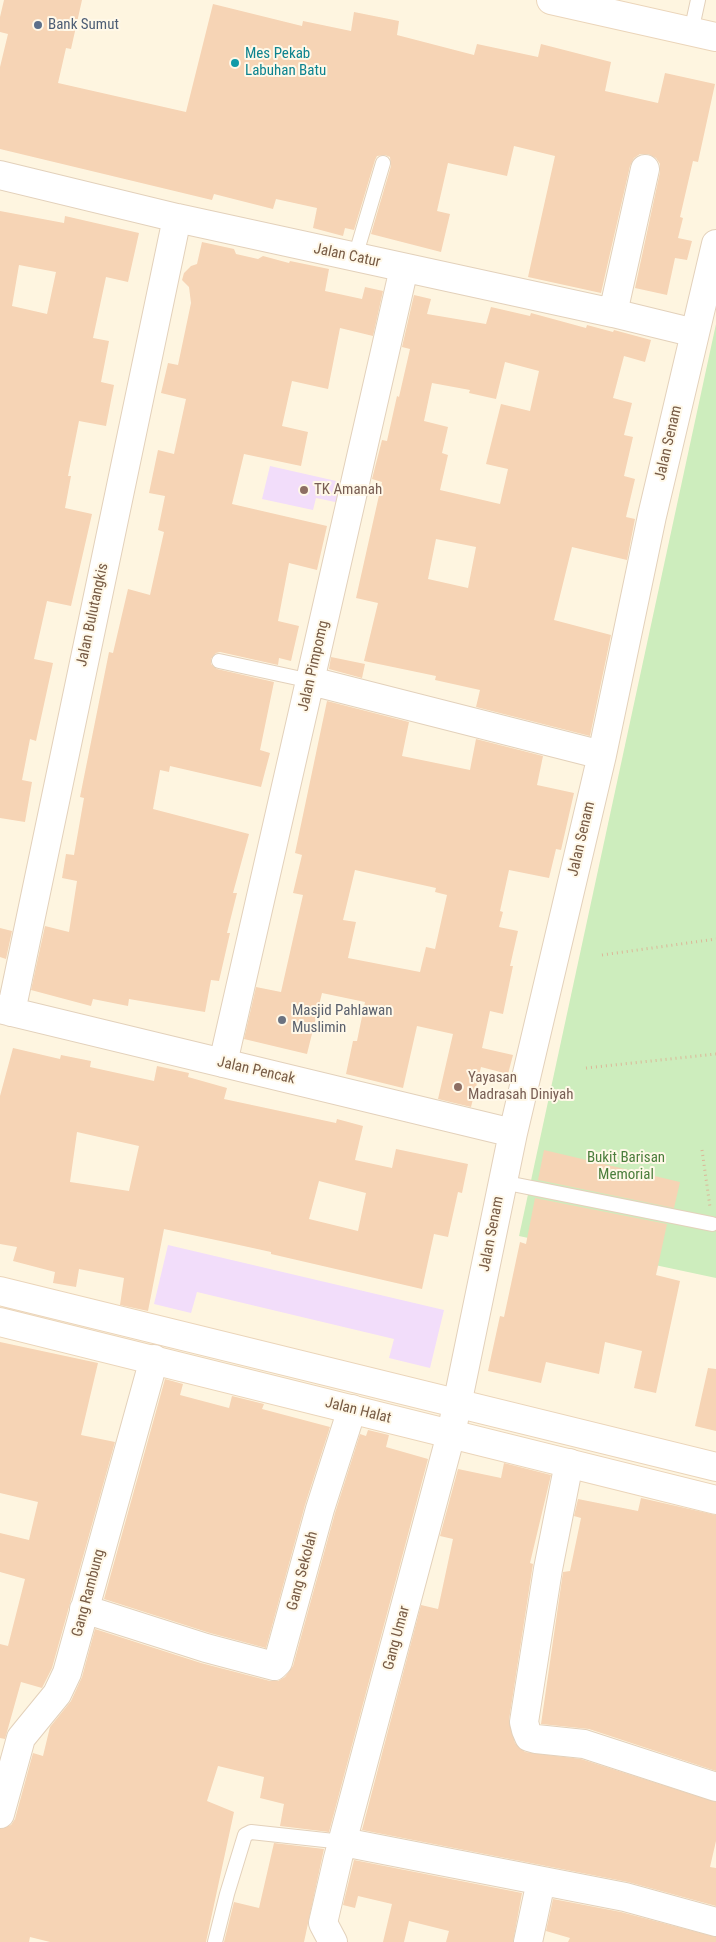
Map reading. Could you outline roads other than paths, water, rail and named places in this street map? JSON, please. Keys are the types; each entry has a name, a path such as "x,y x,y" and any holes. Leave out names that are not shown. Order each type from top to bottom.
{"street":[{"path":"551,0 704,35"},
{"path":"613,313 645,169"},
{"name":"Jalan Catur","path":"0,175 177,218 613,313 694,333"},
{"name":"Jalan Bulutangkis","path":"5,1010 177,218"},
{"name":"Jalan Senam","path":"451,1434 513,1132 602,755 652,516 716,244"},
{"name":"Jalan Pimpomg","path":"223,1064 404,268"},
{"path":"311,680 602,755"},
{"name":"Jalan Pencak","path":"5,1010 223,1064 513,1132"},
{"path":"0,1291 716,1466"},
{"name":"Jalan Halat","path":"0,1322 716,1500"},
{"name":"Gang Rambung","path":"0,1814 22,1738 57,1694 67,1673 154,1359"},
{"name":"Gang Sekolah","path":"84,1609 206,1648 274,1666 278,1662 320,1509 352,1409"},
{"name":"Gang Umar","path":"333,1942 324,1923 343,1842 451,1434"},
{"path":"569,1463 548,1569 524,1722 529,1737 584,1744 716,1787"},
{"path":"343,1842 625,1897 716,1922"},
{"path":"528,1942 541,1881"}],"lane":[{"path":"698,0 704,35"},
{"path":"355,257 383,163"},
{"path":"219,662 311,680"},
{"path":"502,1182 712,1224"},
{"path":"215,1942 227,1894 245,1836 251,1832 343,1842"}],"place":[{"name":"Bank Sumut","path":"38,25"},
{"name":"Mes Pekab Labuhan Batu","path":"235,63"},
{"name":"TK Amanah","path":"304,490"},
{"name":"Masjid Pahlawan Muslimin","path":"282,1020"},
{"name":"Yayasan Madrasah Diniyah","path":"458,1087"}],"park label":[{"name":"Bukit Barisan Memorial","path":"626,1166"}]}
